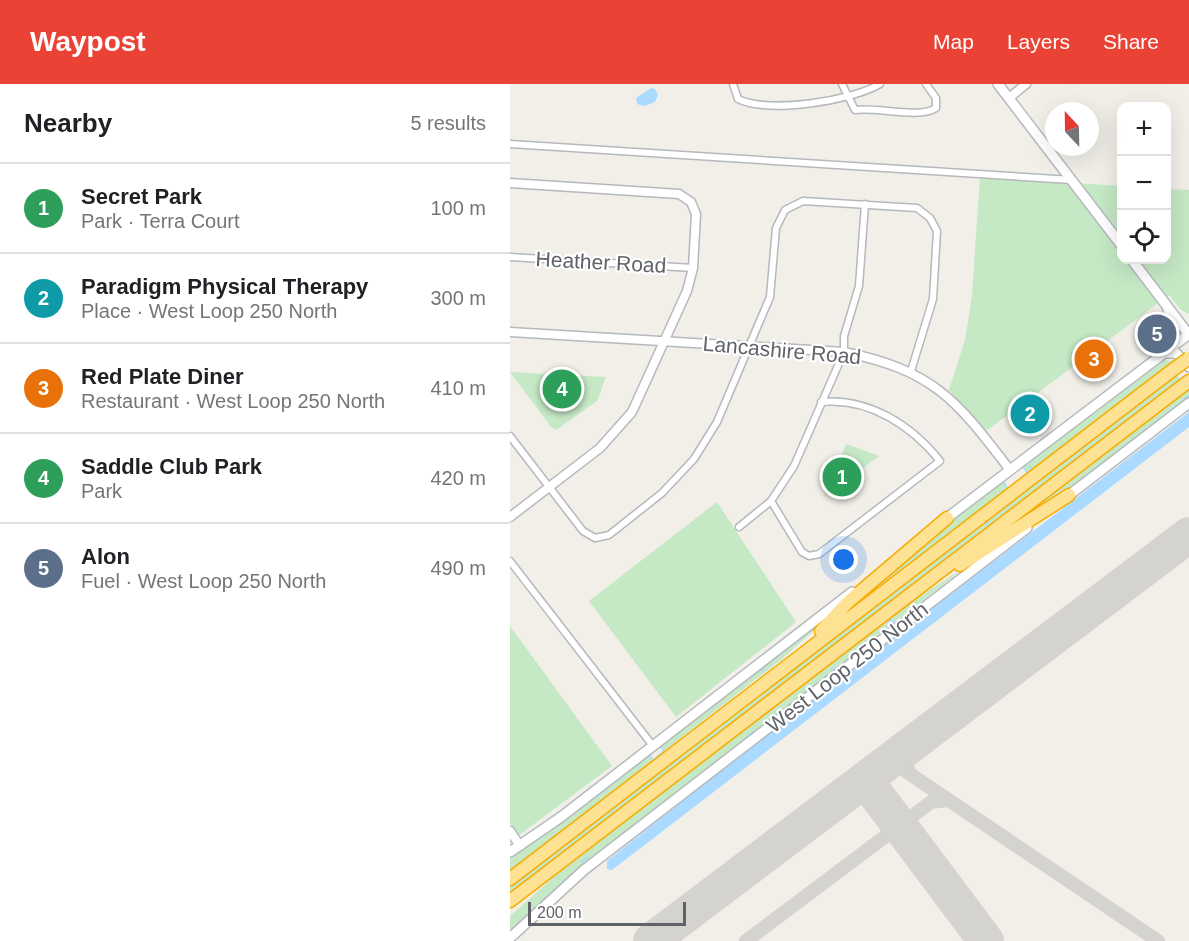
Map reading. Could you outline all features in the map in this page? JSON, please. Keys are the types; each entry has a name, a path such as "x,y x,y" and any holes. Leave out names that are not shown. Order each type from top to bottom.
{"highway":[{"path":"510,879 1189,358"},
{"path":"510,901 1185,384"},
{"path":"886,614 1070,495"},
{"path":"794,659 847,603 947,518"},
{"path":"510,911 551,870"}],"main road":[{"path":"998,84 1117,239"},
{"path":"510,852 653,746 1189,334 1135,264"},
{"path":"1167,306 1189,319"},
{"path":"1164,353 1171,333 1167,306"},
{"path":"1164,353 1176,352 1189,367"},
{"name":"West Loop 250 North","path":"510,938 584,870 1189,403"}],"street":[{"path":"733,84 738,99 750,104 824,103 866,92 880,84"},
{"path":"842,84 855,110 872,108 927,113 936,108 936,98 926,84"},
{"path":"1009,98 1026,84"},
{"path":"510,144 1072,180"},
{"path":"510,183 679,194 691,202 696,214 693,268 687,291 633,412 600,448 510,517"},
{"path":"510,436 583,531 595,538 609,535 662,493 694,459 717,422 770,297 776,228 785,210 803,201 917,208 930,218 937,231 933,299 910,371"},
{"path":"739,527 771,501 794,466 844,352 844,336 859,286 865,204"},
{"name":"Heather Road","path":"510,257 693,268"},
{"name":"Lancashire Road","path":"510,332 844,352 881,359 910,371 936,386 958,404 1010,470"},
{"path":"771,501 802,552 809,556 819,554 940,461 922,439 890,416 852,404 821,402"},
{"path":"510,561 653,746"},
{"path":"510,831 520,846"}],"green space":[{"path":"980,177 1117,186 1117,264 1171,264 1171,189 1189,190 1189,314 1181,310 1169,295 985,432 949,390 965,340 972,295"},
{"path":"1164,357 1167,361 1175,360 1028,473 1022,466"},
{"path":"510,372 606,377 597,401 556,430 552,428"},
{"path":"1175,372 1181,380 510,897 510,885"},
{"path":"1189,386 1189,396 1069,488 994,539"},
{"path":"846,444 879,456 824,497"},
{"path":"1003,481 1008,489 850,609 848,607 912,550"},
{"path":"717,502 796,622 676,717 589,601"},
{"path":"969,564 589,861 510,932 510,916 555,876 892,615"},
{"path":"840,607 782,659 664,751 659,745"},
{"path":"510,626 612,766 518,836 510,823"},
{"path":"648,753 653,760 510,871 510,855"}],"water":[{"path":"651,88 655,89 658,95 655,102 645,106 637,104 636,98"},
{"path":"1189,412 1189,427 612,870 607,869 607,861 765,736"}],"waterway":[{"path":"1185,398 1189,396"},
{"path":"1143,431 1147,428"},
{"path":"1022,466 1028,473 1008,489 1003,481 1022,466"},
{"path":"1029,466 1032,470"},
{"path":"987,521 988,523 986,524 985,523 987,521"},
{"path":"941,587 945,585"},
{"path":"917,606 920,603"},
{"path":"890,620 895,622 890,626 888,622 890,620"},
{"path":"761,666 764,670 757,669 761,666"},
{"path":"831,671 838,666"},
{"path":"745,739 753,732"},
{"path":"659,745 664,751 653,760 648,753 659,745"},
{"path":"689,782 696,777"},
{"path":"587,857 589,861 585,864 582,861 587,857"}],"taxiway":[{"path":"908,747 904,760 910,774"},
{"path":"879,769 890,765 901,768 1158,941"},
{"path":"875,793 872,781 879,769"},
{"path":"746,941 931,802 948,800"},
{"path":"908,838 907,825 911,816"}],"runway":[{"path":"651,941 1189,535"},
{"path":"875,793 986,941"}],"place":[{"name":"Alon","path":"1157,334"},
{"name":"Red Plate Diner","path":"1094,359"},
{"name":"Saddle Club Park","path":"562,389"},
{"name":"Paradigm Physical Therapy","path":"1030,414"},
{"name":"Secret Park","path":"842,477"}]}
